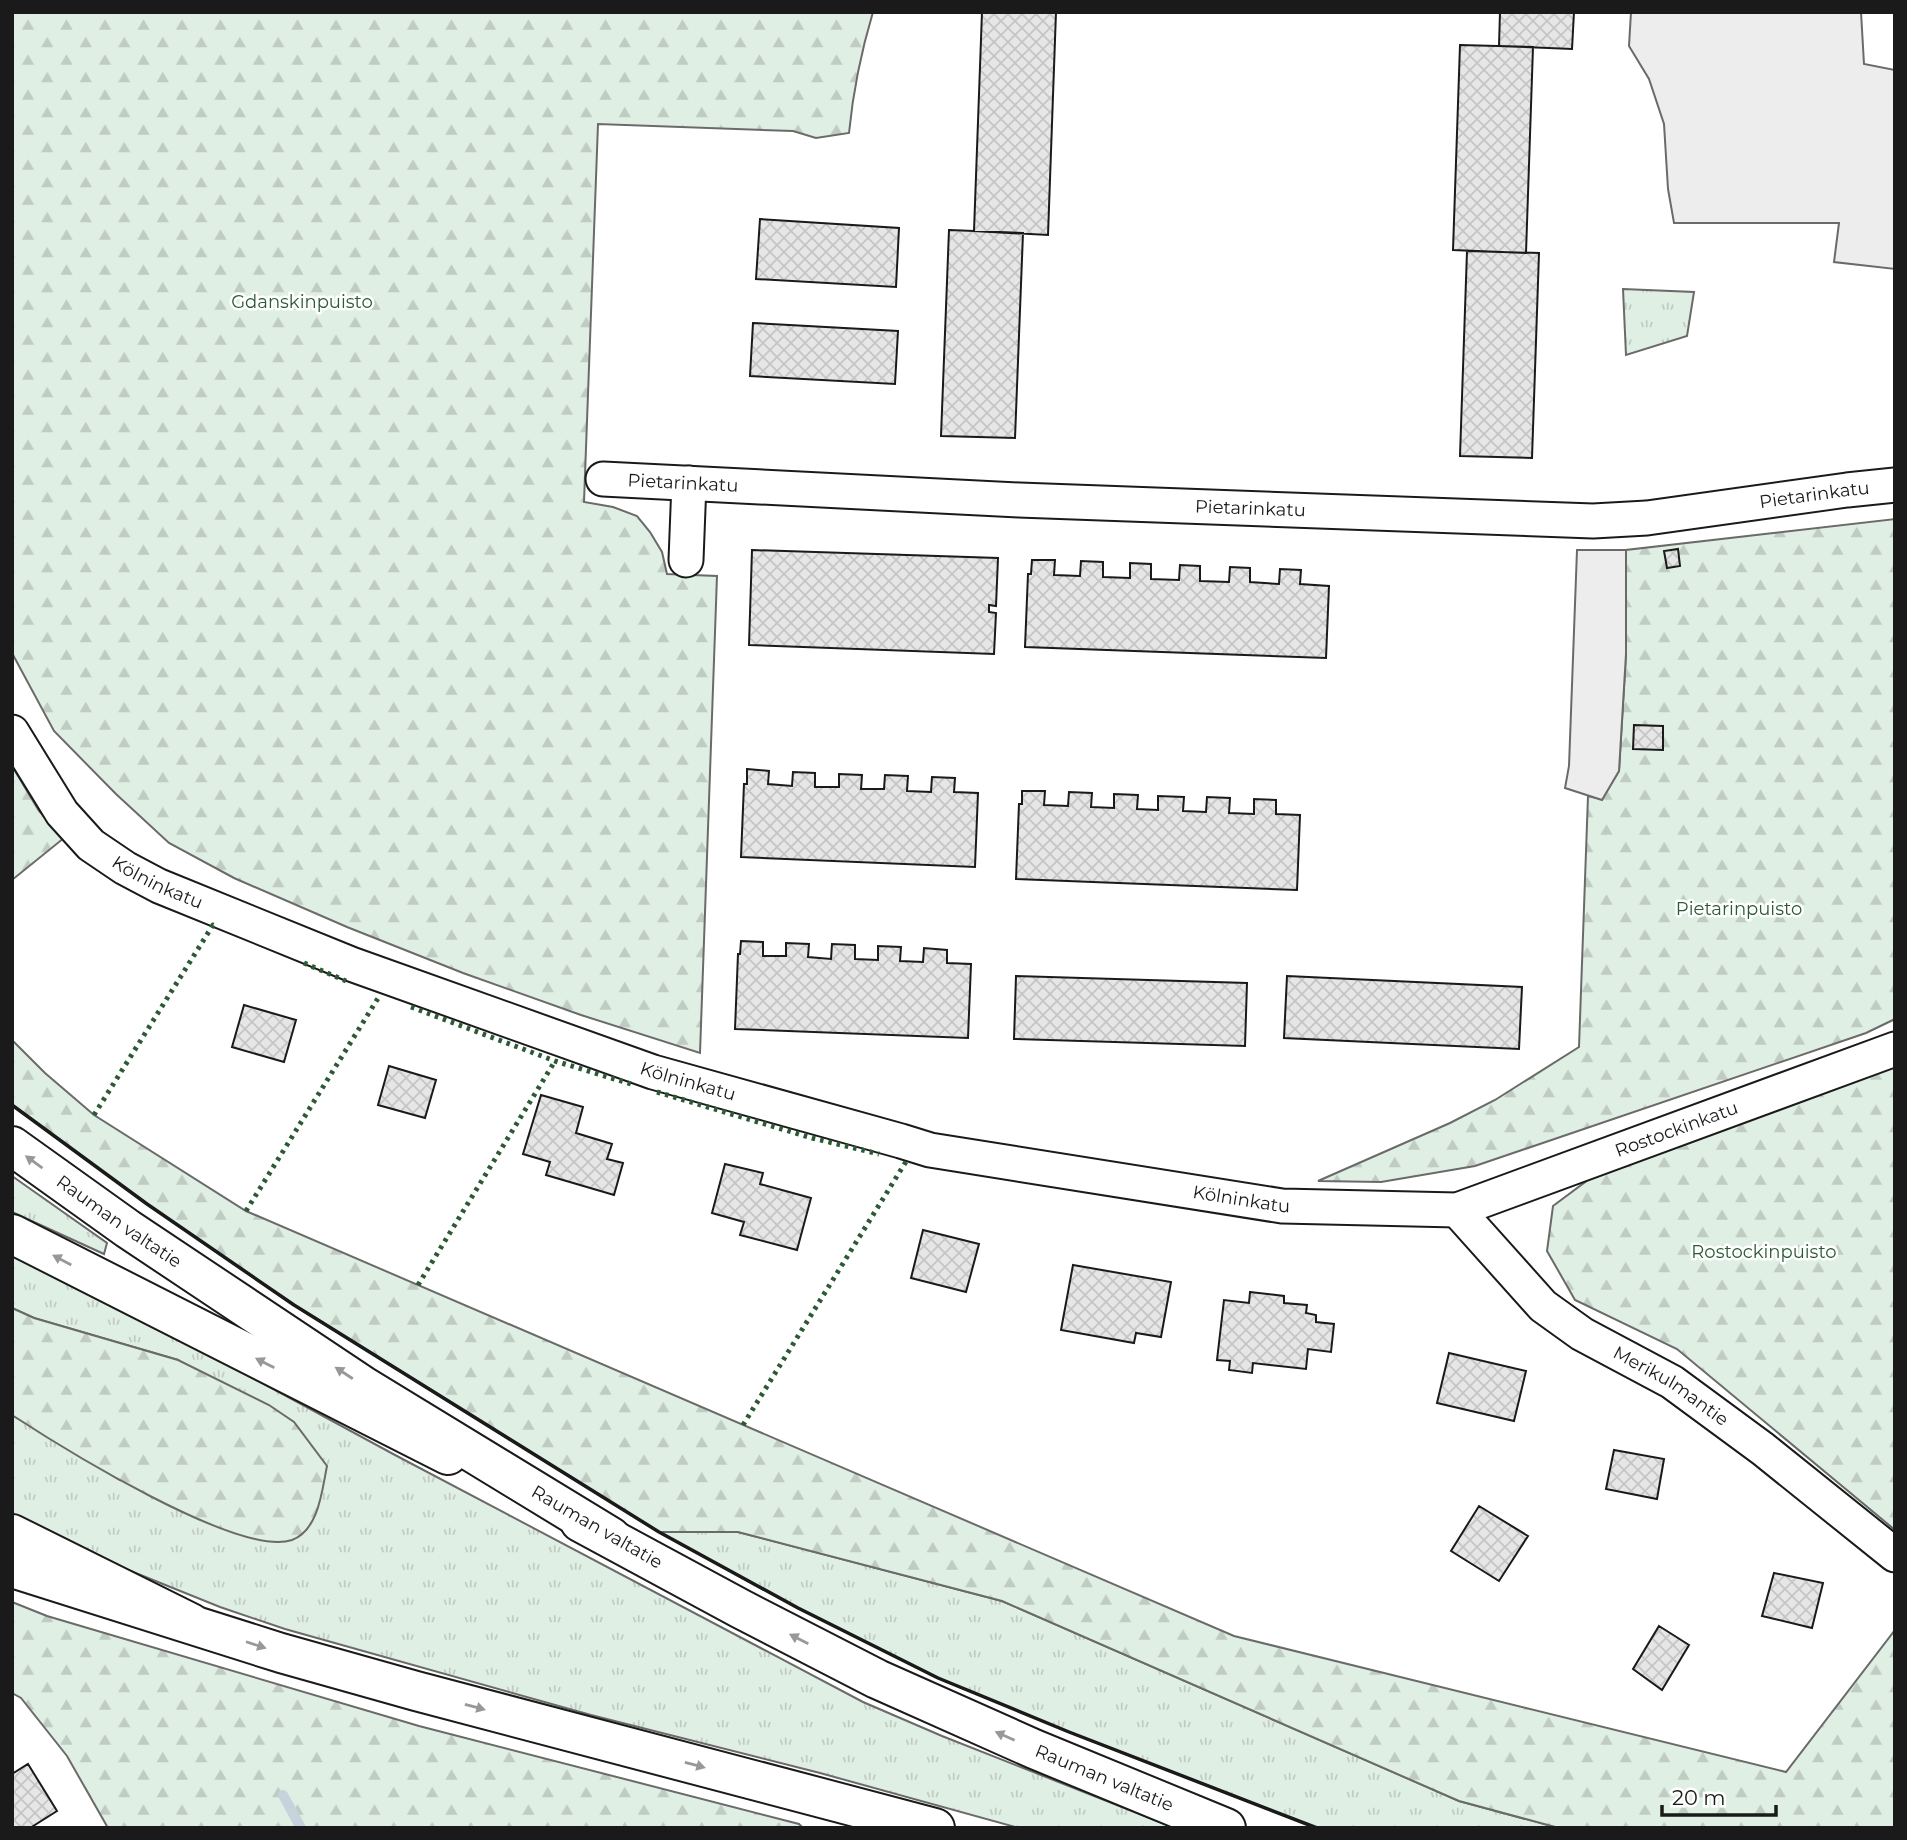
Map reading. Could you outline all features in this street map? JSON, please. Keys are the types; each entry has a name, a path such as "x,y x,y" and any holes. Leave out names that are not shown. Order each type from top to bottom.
{"highway":[{"name":"Rauman valtatie","path":"12,1146 128,1229 365,1387 611,1537 741,1609 877,1679 1034,1749 1226,1828"},
{"path":"12,1234 611,1537"},
{"path":"12,1534 191,1623"},
{"path":"12,1568 281,1653 935,1828"}],"street":[{"name":"Pietarinkatu","path":"603,479 993,498 1593,521 1647,518 1847,489 1895,485"},
{"path":"686,560 689,483"},
{"name":"Kölninkatu","path":"12,732 62,813 91,845 125,868 159,886 351,964 653,1072 930,1150 1282,1206 1457,1210"},
{"name":"Rostockinkatu","path":"1457,1210 1895,1049"},
{"name":"Merikulmantie","path":"1457,1210 1543,1306 1582,1334 1672,1382 1763,1449 1895,1555"}],"green space":[{"name":"Gdanskinpuisto","path":"12,12 873,12 858,72 849,133 816,138 793,131 598,124 584,502 613,507 637,516 662,552 667,574 717,576 700,1053 463,973 234,878 169,843 54,731 12,653"},
{"path":"1623,289 1694,292 1687,336 1626,355"},
{"name":"Pietarinpuisto","path":"1895,519 1895,1019 1866,1033 1475,1166 1381,1182 1318,1181 1450,1123 1495,1100 1579,1047 1588,796 1602,799 1619,771 1626,654 1626,550"},
{"path":"12,766 39,811 64,838 12,880"},
{"path":"12,1040 94,1115 246,1211 1234,1636 1786,1772 1895,1630 1895,1828 1559,1828 1459,1801 1002,1601 738,1532 659,1532 294,1305 147,1204 12,1105"},
{"name":"Rostockinpuisto","path":"1895,1067 1895,1530 1677,1349 1575,1300 1547,1251 1553,1206 1588,1180 1862,1074"},
{"path":"12,1176 107,1243 104,1254 12,1212"},
{"path":"12,1254 105,1298 395,1455 863,1702 1175,1828 1019,1828 820,1773 591,1715 285,1629 220,1607 96,1557 12,1515 12,1415 120,1480 178,1360 34,1318 12,1308"},
{"path":"12,1308 34,1318 178,1360 269,1405 294,1422 327,1466 318,1508 308,1528 292,1540 267,1541 233,1533 151,1496 69,1451 12,1415"},
{"path":"659,1532 738,1532 1002,1601 1459,1801 1559,1828 1317,1828 938,1678 798,1608"},
{"path":"12,1602 47,1616 419,1726 799,1824 803,1828 108,1828 67,1756 21,1698 12,1693"}],"shaded area":[{"path":"1631,12 1861,12 1864,64 1895,70 1895,269 1834,262 1839,223 1674,223 1668,189 1664,124 1649,79 1629,46"},
{"path":"1577,550 1626,550 1626,654 1619,771 1602,800 1565,788 1569,766"}],"building":[{"path":"982,12 1056,12 1048,235 974,231"},
{"path":"1500,12 1574,12 1572,49 1499,46"},
{"path":"1460,45 1533,47 1526,253 1453,250"},
{"path":"760,219 899,228 896,287 756,279"},
{"path":"949,230 1023,233 1015,438 941,436"},
{"path":"1467,251 1539,253 1532,458 1460,456"},
{"path":"753,323 898,331 895,384 750,376"},
{"path":"1678,549 1680,566 1667,568 1664,551"},
{"path":"752,550 998,558 996,606 989,605 989,612 996,613 994,654 749,645"},
{"path":"1032,560 1055,560 1054,575 1080,576 1081,561 1103,562 1103,577 1130,578 1130,563 1151,564 1151,579 1179,580 1180,565 1200,566 1200,581 1229,582 1230,567 1250,568 1250,582 1279,584 1280,569 1301,570 1300,584 1329,586 1326,658 1025,647 1028,574 1031,574"},
{"path":"1634,725 1663,726 1663,750 1633,749"},
{"path":"747,769 769,771 768,784 792,786 793,772 815,773 815,787 839,787 839,774 862,775 861,789 884,789 885,775 908,776 907,791 931,792 932,777 955,778 954,792 978,793 975,867 741,857"},
{"path":"1022,791 1045,791 1044,805 1068,806 1069,792 1092,793 1091,807 1114,808 1114,794 1138,795 1137,809 1158,810 1158,796 1184,797 1183,811 1206,812 1207,797 1230,798 1229,813 1254,814 1254,799 1276,800 1276,814 1300,815 1297,890 1016,879 1019,804 1022,804"},
{"path":"741,941 763,942 763,956 786,956 786,943 809,944 808,957 831,959 832,944 855,945 855,959 878,960 878,946 901,947 900,961 923,962 924,948 947,950 947,963 971,964 968,1038 735,1029 738,954"},
{"path":"1016,976 1247,983 1245,1046 1014,1039"},
{"path":"1287,976 1522,987 1519,1049 1284,1038"},
{"path":"244,1005 296,1020 284,1062 232,1047"},
{"path":"389,1066 436,1080 425,1118 378,1105"},
{"path":"541,1095 583,1107 576,1133 612,1144 607,1159 623,1163 614,1195 546,1175 550,1162 523,1154"},
{"path":"725,1164 763,1173 760,1184 811,1198 797,1250 740,1235 744,1222 712,1213"},
{"path":"923,1230 979,1244 966,1292 911,1278"},
{"path":"1073,1265 1171,1282 1161,1337 1136,1333 1134,1343 1061,1330"},
{"path":"1250,1292 1284,1296 1284,1303 1307,1305 1306,1313 1316,1315 1316,1322 1334,1324 1331,1352 1308,1349 1306,1369 1253,1363 1252,1373 1229,1370 1230,1361 1217,1360 1224,1300 1249,1303"},
{"path":"1449,1353 1526,1371 1514,1421 1437,1403"},
{"path":"1614,1450 1664,1459 1657,1499 1606,1489"},
{"path":"1479,1506 1528,1536 1499,1581 1451,1551"},
{"path":"1774,1573 1823,1583 1812,1628 1762,1616"},
{"path":"1659,1626 1689,1645 1662,1690 1633,1669"},
{"path":"28,1764 57,1811 30,1828 12,1828 12,1774"}],"waterway":[{"path":"283,1795 301,1828"}],"hedge":[{"path":"94,1115 213,925 217,927"},
{"path":"304,963 346,981"},
{"path":"246,1211 380,995"},
{"path":"411,1007 555,1061 631,1084"},
{"path":"418,1285 555,1061"},
{"path":"657,1092 812,1138 879,1154"},
{"path":"743,1425 907,1160"}],"wall":[{"path":"12,1105 147,1204 294,1305 659,1532 798,1608 938,1678 1317,1828"}]}
